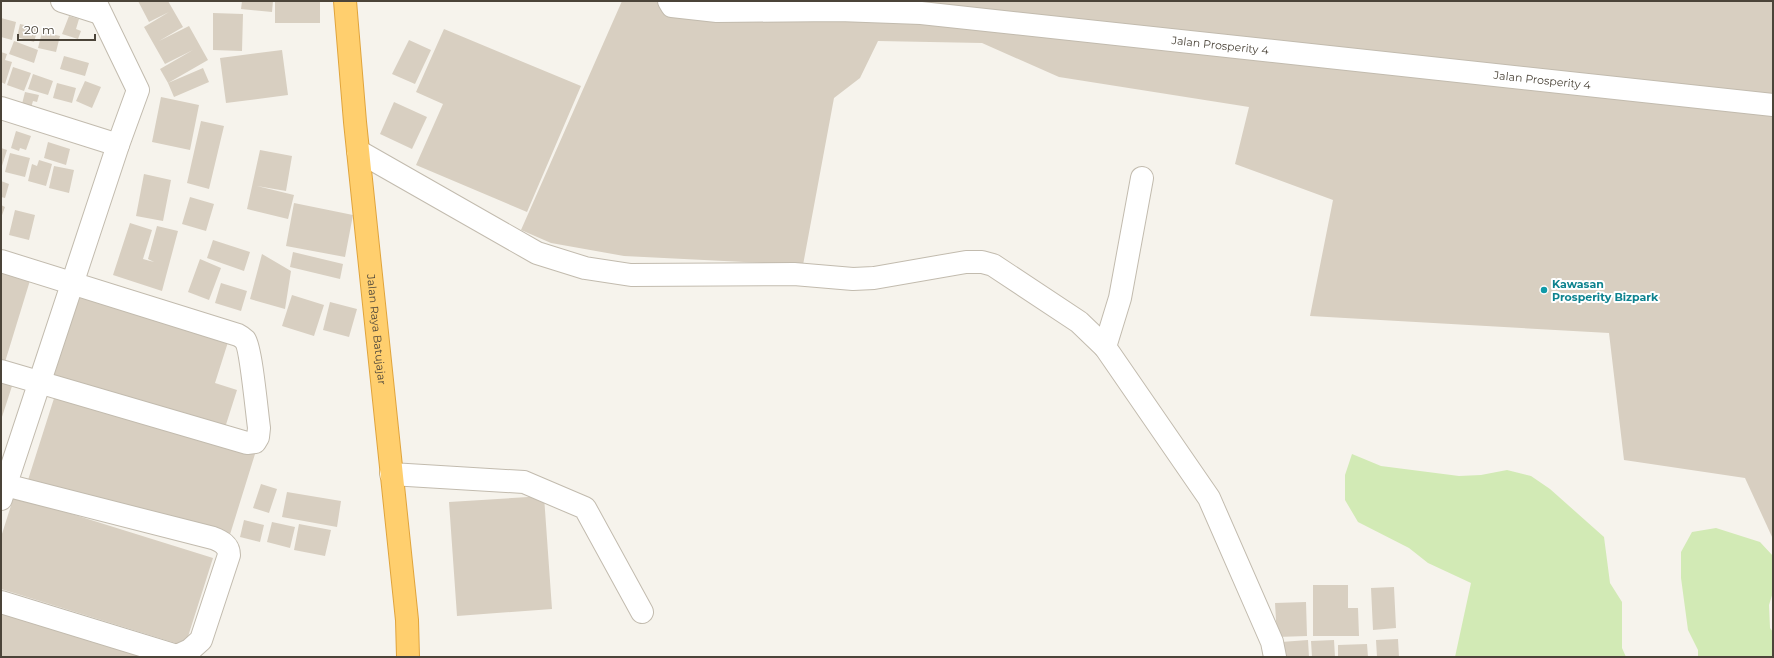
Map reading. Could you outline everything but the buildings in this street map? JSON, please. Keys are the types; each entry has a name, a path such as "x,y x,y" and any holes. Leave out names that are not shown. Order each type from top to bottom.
{"highway":[{"name":"Jalan Raya Batujajar","path":"345,1 358,151 407,620 408,657"}],"street":[{"path":"1,602 177,656 190,650 201,640 230,555 227,547 213,538 2,490 73,283 118,145 138,90 97,7 62,1"},
{"name":"Jalan Prosperity 4","path":"669,1 672,6 717,11 839,10 921,14 1773,106"},
{"path":"1,108 118,145"},
{"path":"358,151 537,253 584,268 632,275 794,274 853,279 874,278 966,262 982,262 992,265 1079,322 1105,347 1209,498 1272,642 1274,657"},
{"path":"1105,347 1120,298 1142,178"},
{"path":"1,261 238,335 245,340 251,367 259,428 258,437 255,442 247,443 1,372"},
{"path":"391,474 524,482 585,508 642,612"}],"green space":[{"path":"1352,454 1381,466 1459,476 1481,475 1507,470 1531,476 1550,489 1604,537 1610,583 1622,602 1622,648 1626,657 1455,657 1471,583 1428,563 1409,548 1358,522 1345,500 1345,475"},
{"path":"1716,528 1760,542 1773,556 1773,592 1769,605 1770,628 1773,632 1773,657 1698,657 1698,650 1688,630 1681,578 1681,552 1692,532"}],"place":[{"name":"Kawasan Prosperity Bizpark","path":"1544,290"}]}
